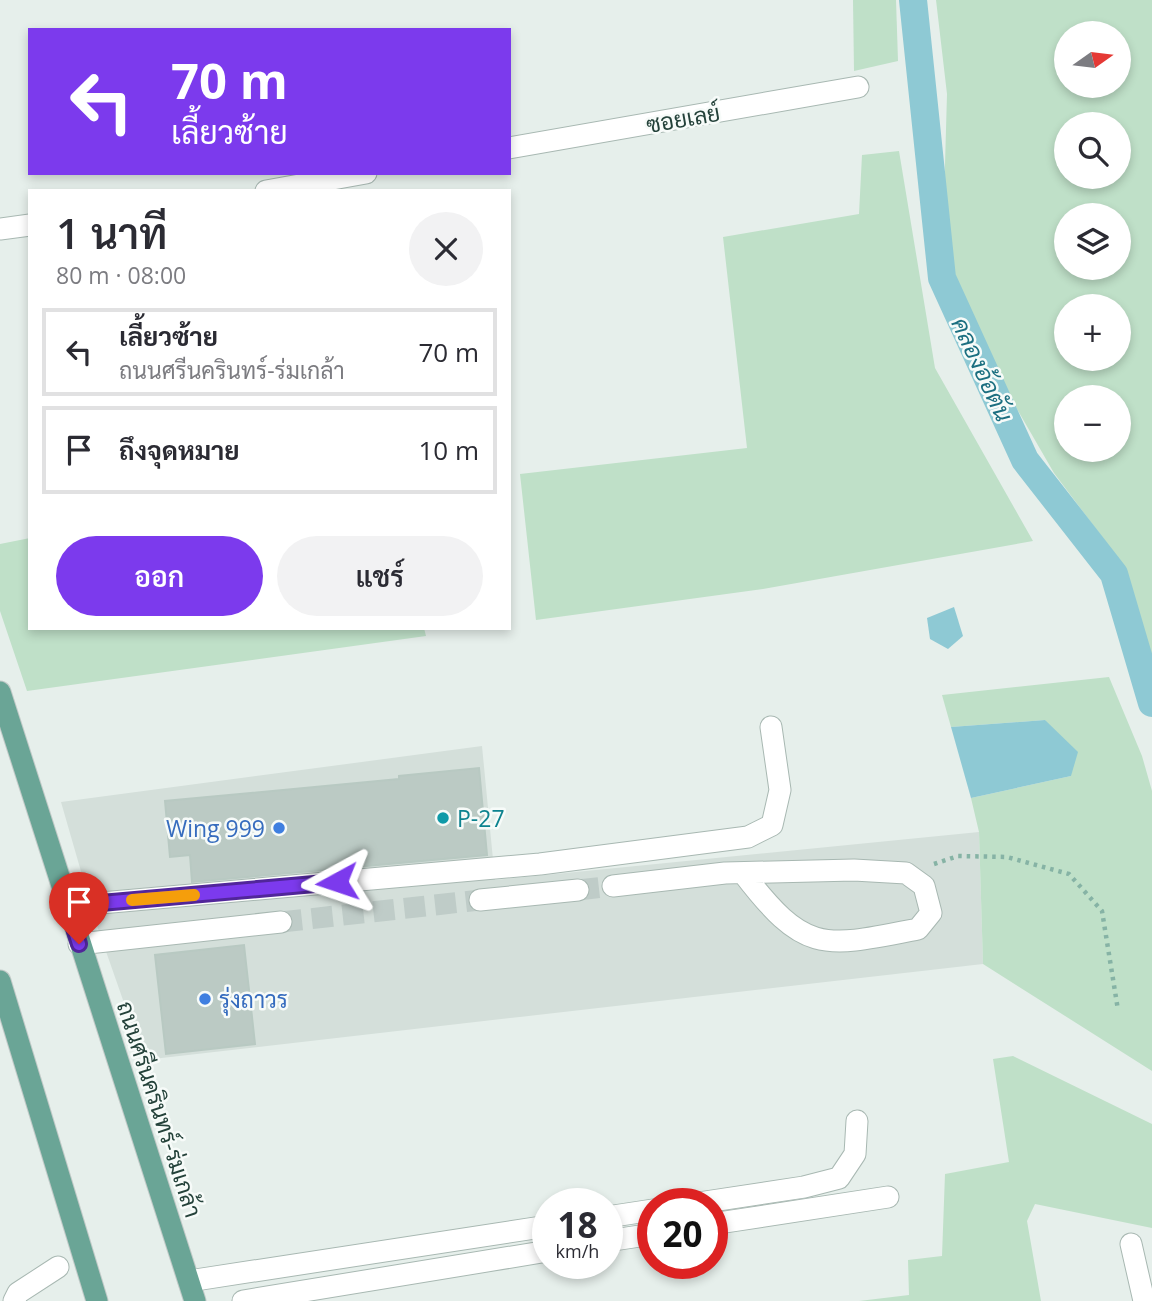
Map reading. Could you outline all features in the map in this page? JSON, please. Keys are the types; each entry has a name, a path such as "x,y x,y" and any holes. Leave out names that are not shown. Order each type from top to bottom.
{"main road":[{"name":"ถนนศรีนครินทร์-ร่มเกล้า","path":"0,692 192,1291"},
{"path":"0,981 97,1301"}],"street":[{"name":"ซอยเลย์","path":"511,148 858,87"},
{"path":"277,189 355,175"},
{"path":"0,229 28,225"},
{"path":"67,906 499,867 748,837 772,825 780,790 771,727"},
{"path":"613,886 743,873 854,870 906,873 924,886 931,914 918,929 826,943 797,932 772,911 743,873"},
{"path":"480,900 578,890"},
{"path":"79,944 281,922"},
{"path":"728,1199 804,1187 839,1178 855,1154 857,1121"},
{"path":"728,1222 888,1197"},
{"path":"192,1291 532,1229"},
{"path":"1131,1244 1144,1301"},
{"path":"243,1301 532,1254"},
{"path":"14,1301 18,1293 58,1267"}],"path":[{"path":"906,873 958,856 1007,857 1069,874 1102,911 1118,1010"}],"shaded area":[{"path":"482,746 495,880 979,832 983,964 144,1060 95,920 61,802"}],"green space":[{"path":"853,0 896,0 898,61 854,71"},
{"path":"936,0 1152,0 1152,660 1117,557 1054,473 994,369 948,263 944,200 947,94"},
{"path":"899,151 935,368 1033,541 763,589 536,620 520,474 747,448 723,237 859,214 862,155"},
{"path":"28,538 28,630 424,630 426,636 27,691 0,611 0,544"},
{"path":"1109,677 1142,756 1152,791 1152,1071 983,964 979,832 971,798 1071,776 1045,720 951,727 942,695"},
{"path":"1013,1056 1152,1124 1152,1228 1035,1204 1027,1221 1041,1301 859,1301 909,1295 908,1260 942,1256 945,1174 1009,1162 993,1059"}],"water":[{"path":"954,607 963,636 948,649 930,639 927,618"},
{"path":"1045,720 1078,752 1071,776 971,798 951,727"}],"building":[{"name":"Wing 999","path":"479,768 487,855 192,882 190,855 170,857 165,801 399,779 399,776"},
{"name":"รุ่งถาวร","path":"244,945 255,1044 166,1054 155,955"}],"waterway":[{"name":"คลองอ้อตัน","path":"913,0 942,278 1025,460 1114,574 1152,703"}],"tunnel":[{"path":"578,890 613,886"},
{"path":"281,922 480,900"}],"slow traffic":[{"path":"132,900 194,895"}],"place":[{"name":"P-27","path":"443,818"},
{"name":"Wing 999","path":"279,828"},
{"name":"รุ่งถาวร","path":"205,999"}],"route":[{"path":"79,944 67,906 337,882"}]}
